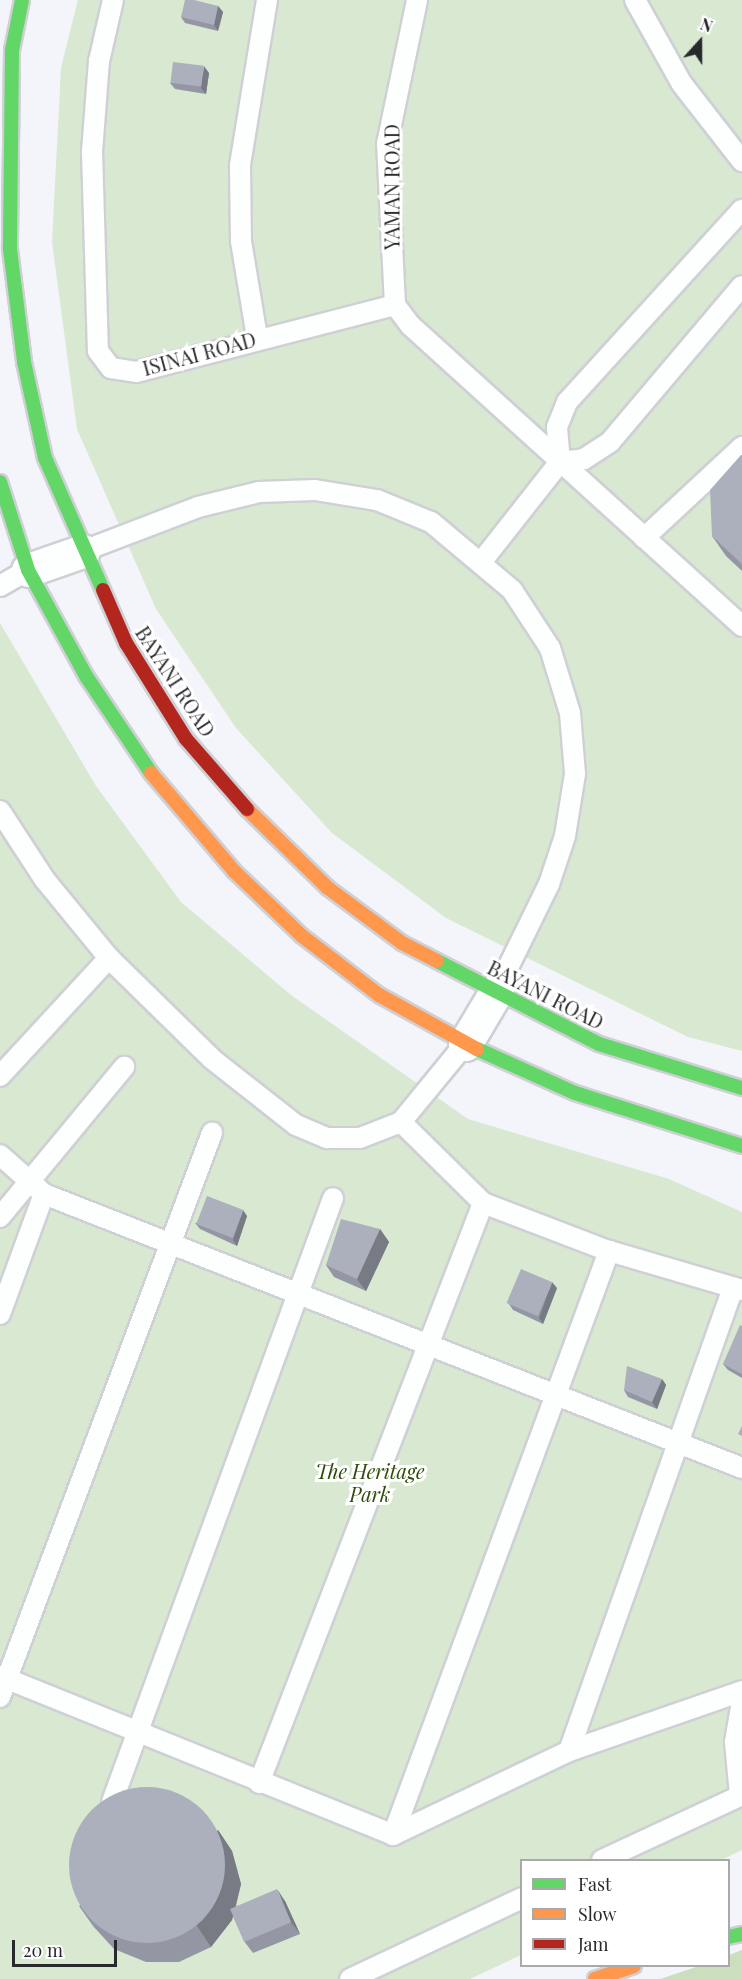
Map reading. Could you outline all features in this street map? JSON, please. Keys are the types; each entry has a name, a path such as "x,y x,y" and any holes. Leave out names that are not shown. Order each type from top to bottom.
{"main road":[{"name":"BAYANI ROAD","path":"22,0 12,61 10,249 24,362 45,458 83,551 126,643 186,739 266,831 328,888 402,943 599,1044 742,1088"},
{"path":"0,482 28,570 86,676 153,776 234,871 302,936 379,995 465,1044 575,1093 742,1146"},
{"path":"595,1979 628,1967"}],"street":[{"path":"28,570 83,551"},
{"path":"465,1044 497,990"}],"lane":[{"name":"ISINAI ROAD","path":"113,0 99,61 92,151 98,351 111,368 136,372 257,337 394,305"},
{"path":"257,337 241,241 240,165 267,0"},
{"name":"YAMAN ROAD","path":"394,305 387,144 417,0"},
{"path":"635,0 682,84 742,161"},
{"path":"483,561 560,462 556,427 567,402 742,210"},
{"path":"560,462 584,459 610,442 742,286"},
{"path":"394,305 560,462 742,626"},
{"path":"644,538 742,447"},
{"path":"83,551 198,507 259,492 315,490 377,500 431,522 483,561 512,590 550,648 570,713 575,774 565,836 549,884 497,990"},
{"path":"0,586 28,570"},
{"path":"0,811 45,880 108,958 212,1059 296,1125 327,1138 360,1138 401,1122 465,1044"},
{"path":"0,1076 108,958"},
{"path":"0,1217 38,1188 124,1067"},
{"path":"401,1122 483,1203 609,1251 738,1289 569,1751"},
{"path":"212,1133 174,1243 2,1684 135,1731 259,1783 393,1834 569,1751 742,1691"},
{"path":"0,1155 38,1188 432,1344 554,1396 742,1468"},
{"path":"0,1314 38,1188"},
{"path":"112,1802 135,1731 301,1292 333,1198"},
{"path":"259,1783 432,1344 483,1203"},
{"path":"393,1834 609,1251"},
{"path":"604,1859 741,1795 735,1742 742,1701"},
{"path":"350,1979 520,1899"}],"green space":[{"path":"78,0 742,0 742,1051 688,1037 446,918 332,833 236,728 156,609 77,429 52,242 61,68"},
{"name":"The Heritage Park","path":"0,623 96,786 181,902 291,995 468,1119 669,1179 742,1212 742,1850 723,1859 520,1859 520,1955 470,1979 0,1979"},
{"path":"742,1950 742,1979 660,1979 696,1967 730,1967 730,1955"}],"building":[{"path":"185,0 218,6 214,25 181,17"},
{"path":"173,62 204,66 201,87 170,83"},
{"path":"741,455 742,564 712,536 710,490"},
{"path":"207,1196 243,1210 233,1238 196,1224"},
{"path":"341,1219 380,1229 357,1279 326,1265"},
{"path":"521,1269 552,1282 538,1316 507,1303"},
{"path":"740,1325 742,1326 742,1374 723,1364"},
{"path":"627,1366 662,1379 652,1402 624,1390"},
{"path":"147,1787 162,1788 177,1793 202,1810 219,1835 224,1850 224,1880 219,1895 202,1920 177,1937 162,1942 147,1943 132,1942 117,1937 92,1920 75,1895 70,1880 69,1865 70,1850 75,1835 92,1810 117,1793 132,1788"},
{"path":"277,1889 291,1922 244,1942 230,1909"}],"traffic: fast":[{"path":"22,0 12,50 10,249 24,362 45,458 103,590"},
{"path":"0,482 28,570 86,676 151,773"},
{"path":"437,961 599,1044 742,1088"},
{"path":"477,1049 575,1093 742,1146"},
{"path":"730,1937 742,1934"}],"traffic: slow":[{"path":"151,773 234,871 302,936 379,995 477,1049"},
{"path":"247,809 328,888 402,943 437,961"},
{"path":"595,1979 631,1967"}],"traffic: jam":[{"path":"103,590 126,643 186,739 247,809"}]}
